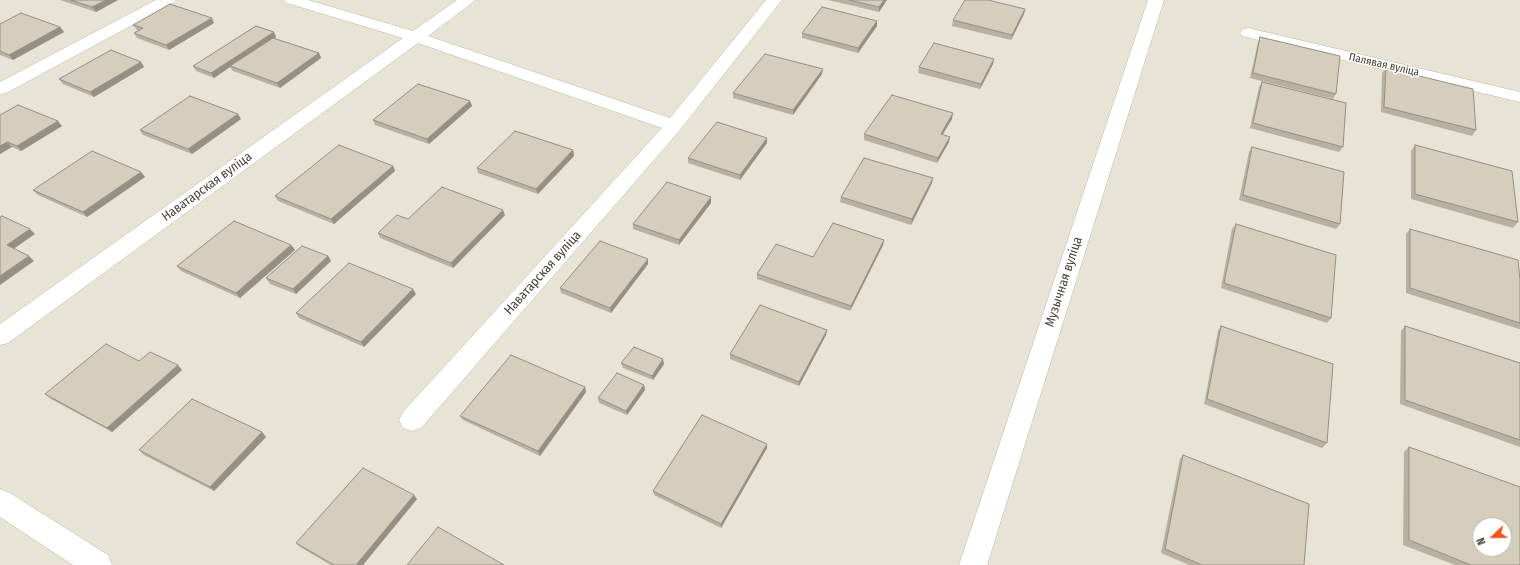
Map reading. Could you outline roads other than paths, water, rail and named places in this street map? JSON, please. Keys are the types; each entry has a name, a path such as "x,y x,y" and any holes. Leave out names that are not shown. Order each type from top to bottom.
{"street":[{"path":"0,89 168,0"},
{"path":"292,0 415,37 674,126"},
{"name":"Наватарская вуліца","path":"0,336 467,0"},
{"name":"Наватарская вуліца","path":"412,420 674,126 774,0"},
{"name":"Музычная вуліца","path":"973,565 1156,0"},
{"name":"Палявая вуліца","path":"1248,33 1520,97"},
{"path":"0,502 98,565"}]}
